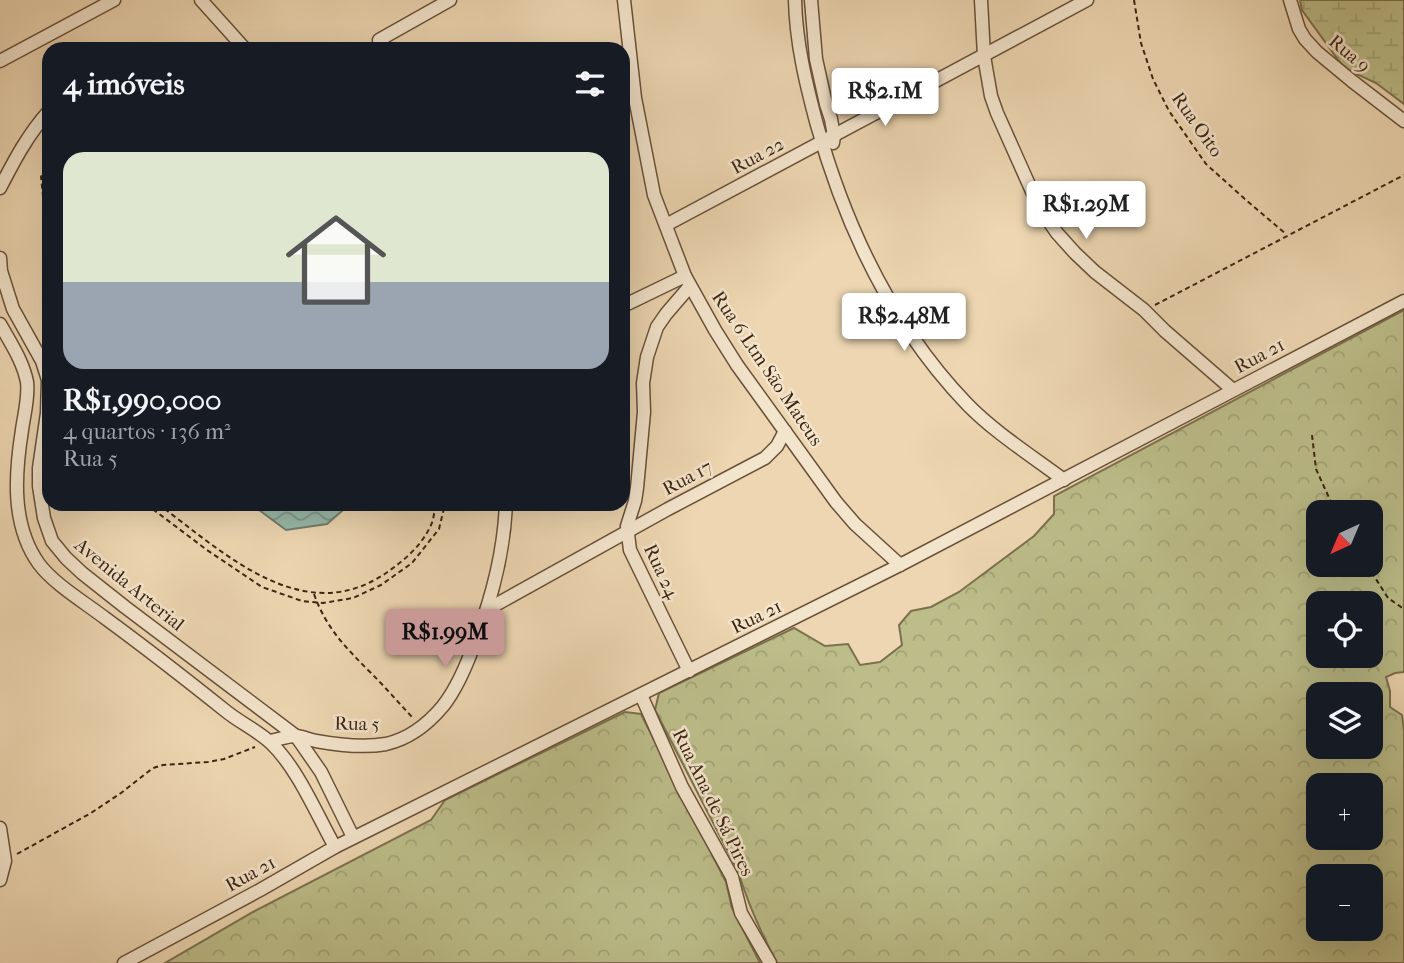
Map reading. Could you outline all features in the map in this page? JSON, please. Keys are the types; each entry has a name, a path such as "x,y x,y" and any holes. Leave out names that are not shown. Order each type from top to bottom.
{"street":[{"path":"0,61 114,0"},
{"path":"201,0 239,42"},
{"path":"379,40 450,0"},
{"name":"Rua 6 Ltm São Mateus","path":"624,0 626,42"},
{"path":"795,0 796,29 803,72 828,139"},
{"path":"811,0 829,164 864,255 896,312 947,383 983,419 1063,480"},
{"path":"981,0 991,96 1046,219 1095,272 1144,310 1233,390"},
{"name":"Rua 22","path":"666,225 1087,0"},
{"name":"Rua 9","path":"1290,0 1299,29 1317,52 1404,121"},
{"name":"Rua 6 Ltm São Mateus","path":"630,105 654,195 688,281 715,330 737,365 844,512 900,565"},
{"path":"0,188 24,144 42,119"},
{"name":"Avenida Arterial","path":"0,258 1,271 13,309 42,364"},
{"path":"630,303 688,281"},
{"name":"Rua 24","path":"688,281 657,327 647,357 637,488 627,531 630,550 689,671"},
{"name":"Rua 21","path":"124,963 353,837 900,565 1404,301"},
{"name":"Avenida Arterial","path":"0,324 22,364 27,384 19,448 18,499 23,532 40,565 80,600 269,741 286,760 335,847"},
{"name":"Rua 17","path":"488,609 765,458 778,446 785,431"},
{"name":"Avenida Arterial","path":"42,447 39,486 42,505"},
{"name":"Avenida Arterial","path":"43,511 52,541 82,573 296,736 321,772 353,837"},
{"name":"Rua 5","path":"296,736 331,743 371,746 388,743 407,737 441,708 452,693 470,656 488,609 503,542 505,511"},
{"name":"Rua Ana de Sá Pires","path":"641,695 682,787 732,877 741,913 770,963"},
{"path":"269,741 296,736"},
{"path":"0,828 5,861 0,880"}],"path":[{"name":"Rua Oito","path":"1134,0 1141,43 1153,79 1169,111 1206,164 1245,201 1287,235"},
{"path":"1144,310 1404,175"},
{"path":"1312,435 1316,469 1330,500"},
{"path":"155,511 262,587 302,601 323,603 353,598 382,585 412,563 439,529 443,511"},
{"path":"168,511 266,580 301,591 323,594 345,591 384,575 410,555 432,524 435,511"},
{"path":"1375,578 1388,598 1404,609"},
{"path":"313,593 328,624 351,654 421,727"},
{"path":"5,861 91,813 157,766 224,759 269,741"}],"green space":[{"path":"1300,0 1404,0 1404,104 1376,83 1344,68 1302,10"},
{"path":"1404,310 1404,672 1386,677 1390,691 1390,707 1402,715 1404,731 1404,963 777,963 755,918 738,871 655,710 659,693 794,628 825,646 848,644 860,665 880,662 902,645 899,625 911,611 931,607 959,592 1034,536 1054,514 1054,496"},
{"path":"625,712 641,714 726,882 732,908 760,963 165,963 253,912 431,820 445,800"}],"water":[{"path":"260,511 342,511 327,524 286,530"}]}
